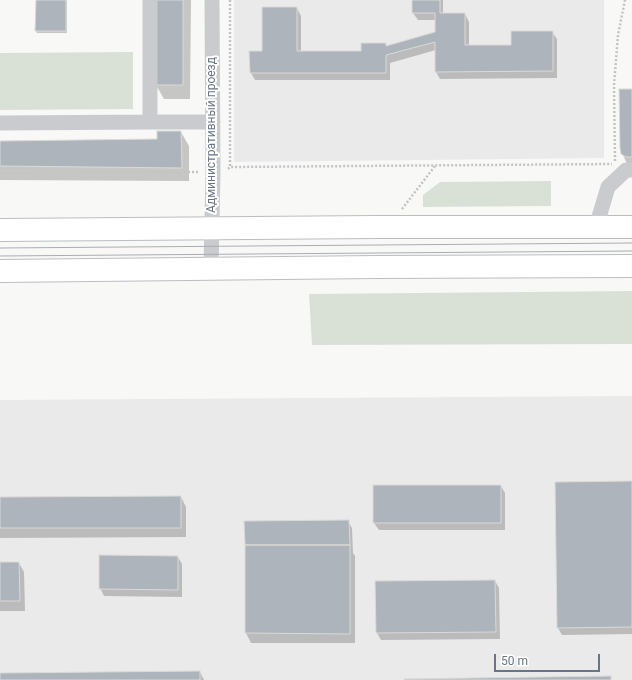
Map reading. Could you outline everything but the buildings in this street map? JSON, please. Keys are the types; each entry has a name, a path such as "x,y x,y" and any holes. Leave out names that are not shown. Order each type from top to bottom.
{"highway":[{"path":"0,230 369,227 632,227"},
{"path":"0,271 632,266"}],"street":[{"path":"150,0 150,122"},
{"name":"Административный проезд","path":"212,0 212,269"},
{"path":"0,123 213,122"},
{"path":"596,227 608,187 626,170 632,170"}],"path":[{"path":"230,0 230,167"},
{"path":"0,174 223,172 230,167 615,164 614,85 618,35 626,0"},
{"path":"401,210 434,166"}],"shaded area":[{"path":"234,0 604,0 604,158 234,162"},
{"path":"133,52 133,109 0,110 0,53"},
{"path":"551,181 551,206 423,207 423,195 440,182"},
{"path":"632,291 632,344 312,345 309,294"},
{"path":"632,396 632,680 0,680 0,400"}],"tram line":[{"path":"0,248 632,243"},
{"path":"0,256 632,251"}]}
